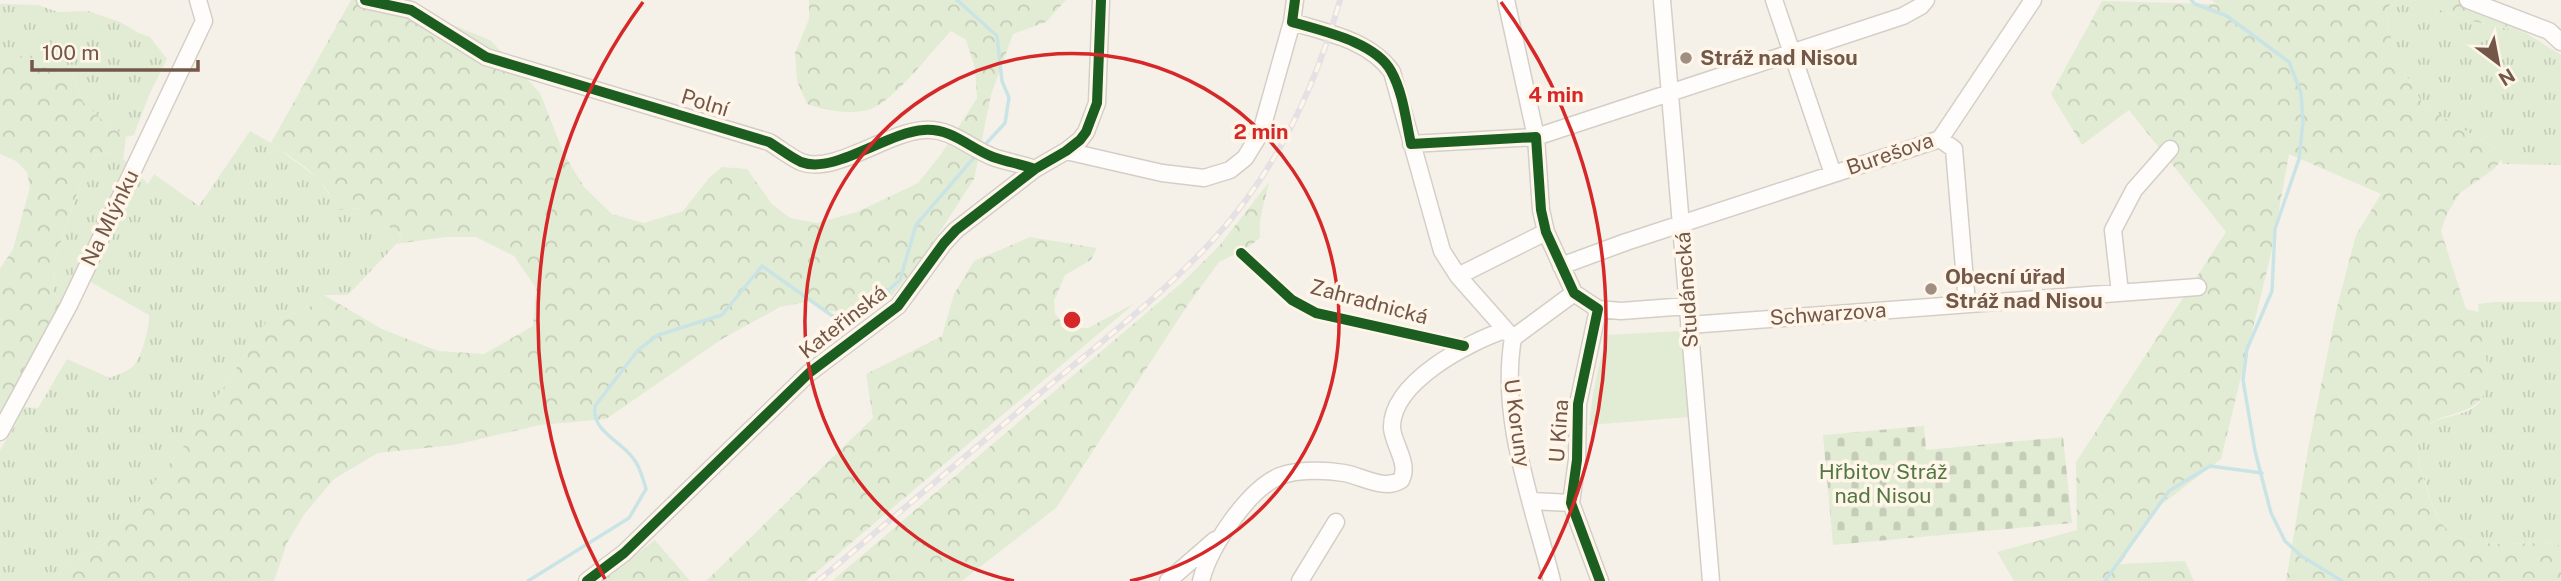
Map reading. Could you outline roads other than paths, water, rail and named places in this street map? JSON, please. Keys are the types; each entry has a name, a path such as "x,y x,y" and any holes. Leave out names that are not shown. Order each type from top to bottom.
{"street":[{"name":"Na Mlýnku","path":"0,432 69,305 204,21 198,0"},
{"name":"Polní","path":"365,0 411,10 486,57 769,142 801,162 811,164 844,159 880,141 911,131 926,130 950,134 992,157 1035,169"},
{"name":"Kateřinská","path":"587,581 624,553 809,373 887,317 908,295 944,243 957,230 1035,169 1066,151 1086,132 1097,103 1101,0"},
{"path":"1066,151 1162,173 1203,178 1230,170 1245,158 1261,132 1292,23 1295,0"},
{"path":"1506,0 1536,137 1541,210 1546,232 1574,293 1598,309 1621,311 1687,306"},
{"name":"Studánecká","path":"1662,0 1711,581"},
{"path":"1774,0 1833,174"},
{"path":"1411,144 1536,137 1903,16 1926,0"},
{"name":"Burešova","path":"1561,266 1940,139 2033,0"},
{"path":"2468,0 2549,31 2561,42"},
{"path":"1292,23 1350,38 1387,65 1399,92 1442,251 1458,276 1509,334"},
{"path":"1940,139 1954,149 1967,304"},
{"path":"2120,293 2113,230 2134,190 2170,149"},
{"path":"1458,276 1546,232"},
{"name":"Schwarzova","path":"1689,325 2198,287"},
{"path":"1168,581 1220,537 1269,481 1283,475 1297,472 1341,472 1384,484 1397,483 1404,475 1404,469 1392,428 1394,417 1404,397 1415,383 1464,346 1509,334 1574,293"},
{"name":"U Kina","path":"1598,309 1578,404 1577,460 1571,503 1600,581"},
{"name":"U Koruny","path":"1509,334 1511,405 1523,476 1552,581"},
{"path":"1532,501 1571,503"},
{"path":"1300,581 1336,522"},
{"path":"1201,581 1203,570 1220,537"}],"waterway":[{"path":"957,0 997,36 1002,81 1009,98 1005,123 982,148"},
{"path":"2191,0 2227,16 2289,62 2301,93 2303,122 2299,159 2275,229 2272,291 2247,349 2243,380 2255,451 2271,513 2285,541 2300,555 2342,581"},
{"path":"528,581 629,518 646,489 635,461 602,429 595,415 595,406 638,350 658,335 722,315 762,266 831,315 846,322 857,317 900,280 916,225 977,154"},
{"path":"2105,581 2169,491 2210,466 2262,473"}],"railway":[{"path":"818,581 1131,318 1212,241 1255,187 1290,128 1318,66 1340,0"}],"place":[{"name":"Stráž nad Nisou","path":"1686,58"},
{"name":"Obecní úřad Stráž nad Nisou","path":"1931,289"}],"park label":[{"name":"Hřbitov Stráž nad Nisou","path":"1883,484"}]}
